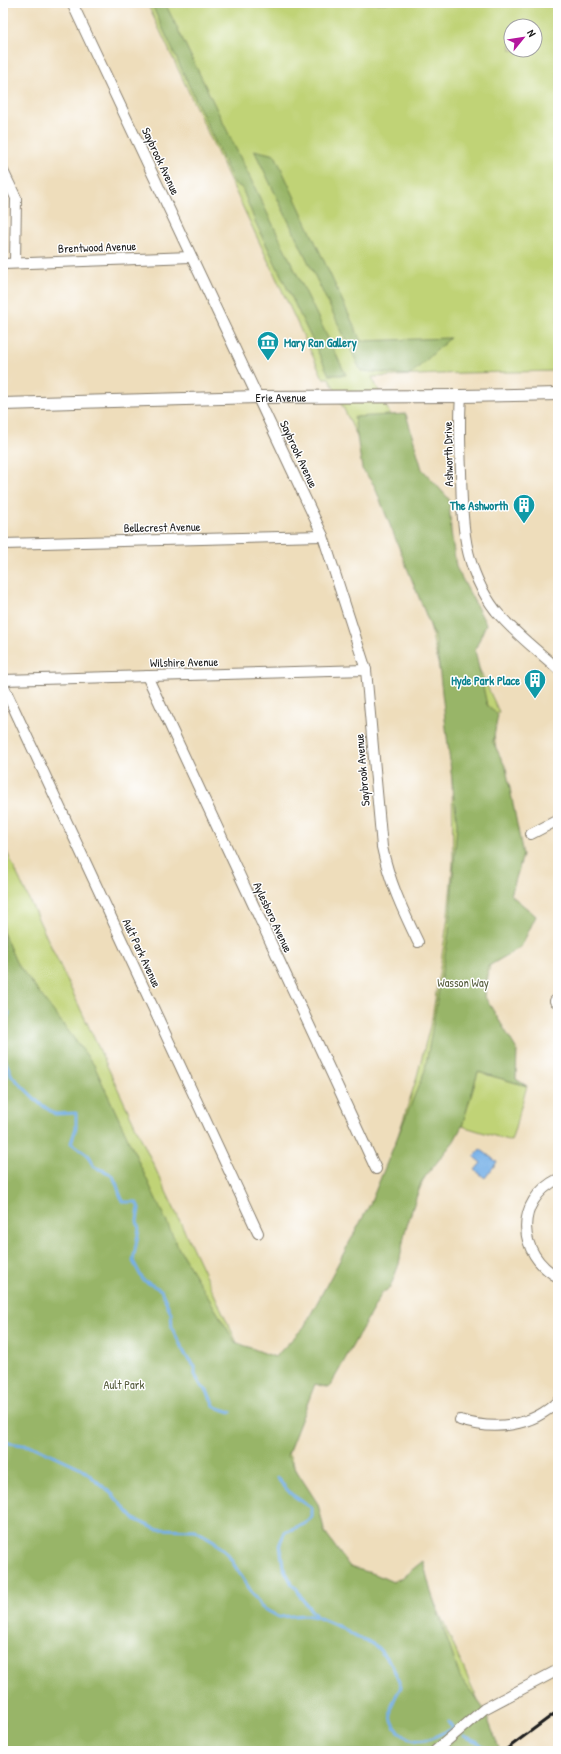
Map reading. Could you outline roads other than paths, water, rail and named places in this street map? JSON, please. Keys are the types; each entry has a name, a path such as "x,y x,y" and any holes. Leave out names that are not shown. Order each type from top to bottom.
{"street":[{"name":"Saybrook Avenue","path":"72,3 323,536 366,670 382,847 386,870 394,892 418,942"},
{"path":"3,171 16,198 15,263"},
{"name":"Brentwood Avenue","path":"3,264 192,257"},
{"name":"Erie Avenue","path":"3,404 258,397 401,397 558,394"},
{"name":"Ashworth Drive","path":"461,396 462,522 470,560 485,594 496,610 515,631 558,669"},
{"name":"Bellecrest Avenue","path":"3,544 323,536"},
{"name":"Wilshire Avenue","path":"3,680 366,670"},
{"name":"Aylesboro Avenue","path":"147,676 376,1169"},
{"name":"Ault Park Avenue","path":"3,685 258,1233"},
{"path":"531,834 558,820"},
{"path":"558,1179 544,1188 532,1202 526,1229 528,1243 536,1260 558,1277"},
{"path":"460,1420 475,1425 489,1427 517,1424 543,1412 558,1401"},
{"path":"435,1751 484,1709 558,1670"}],"water":[{"path":"480,1149 497,1162 485,1178 475,1170 481,1163 474,1157"}],"waterway":[{"path":"3,1006 9,1013 3,1029"},
{"path":"3,1049 5,1060 12,1076 39,1103 55,1114 76,1113 76,1128 71,1143 88,1155 93,1166 107,1172 114,1178 124,1202 136,1202 139,1208 137,1221 139,1229 133,1261 143,1280 161,1290 171,1313 172,1328 186,1356 195,1367 195,1375 202,1387 207,1391 215,1407 231,1412"},
{"path":"3,1442 36,1447 81,1468 113,1495 134,1519 156,1529 195,1530 214,1541 228,1555 261,1607 279,1617 305,1615 317,1617 340,1627 356,1637 366,1640 378,1648 392,1665 401,1687 393,1701 391,1716 395,1727 403,1735 413,1740 425,1740 453,1728 448,1721"},
{"path":"277,1478 291,1494 312,1508 312,1517 304,1524 285,1532 280,1543 283,1567 302,1599 316,1616"},
{"path":"464,1736 478,1742 488,1751"},
{"path":"552,1751 558,1746"}],"railway":[{"path":"504,1751 558,1711"}],"place":[{"name":"Mary Ran Gallery","path":"268,362"},
{"name":"The Ashworth","path":"524,524"},
{"name":"Hyde Park Place","path":"535,700"}],"park label":[{"name":"Wasson Way","path":"463,982"},
{"name":"Ault Park","path":"124,1384"}]}
